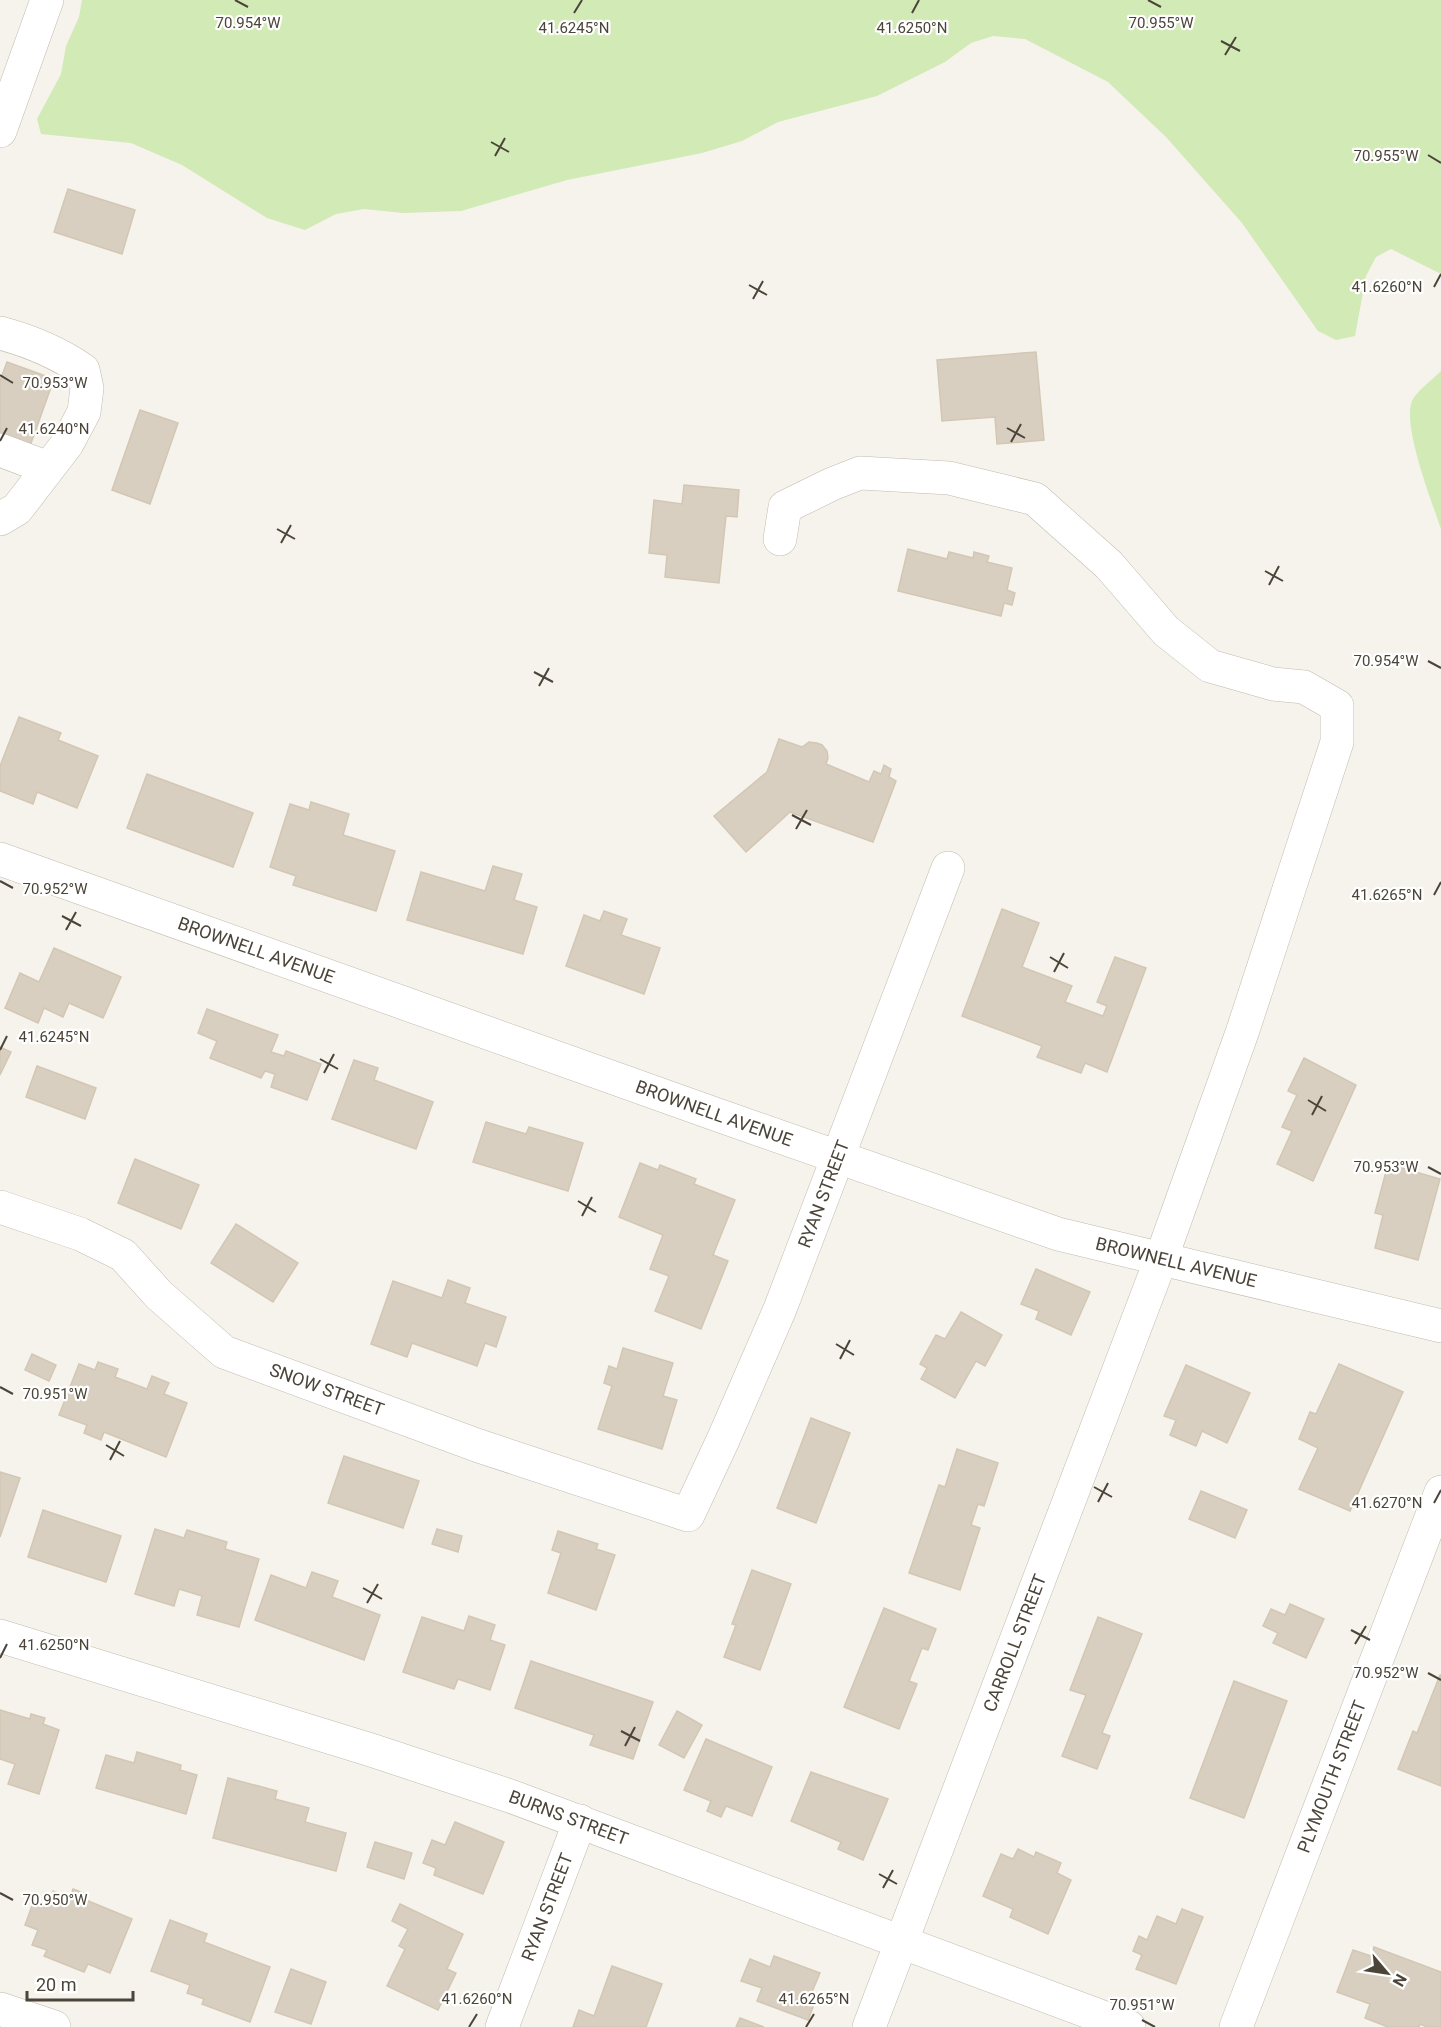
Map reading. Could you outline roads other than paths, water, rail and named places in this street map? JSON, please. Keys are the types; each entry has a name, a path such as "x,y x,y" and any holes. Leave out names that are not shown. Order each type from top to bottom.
{"street":[{"path":"0,131 47,0"},
{"path":"0,333 33,342 66,358 83,370 87,388 84,412 67,444 17,509 0,519"},
{"path":"0,450 48,468"},
{"name":"CARROLL STREET","path":"780,539 785,507 860,473 949,478 1035,499 1109,565 1166,631 1210,666 1273,684 1304,687 1337,706 1337,742 1243,1030 1161,1259 869,2027"},
{"name":"BROWNELL AVENUE","path":"0,859 1058,1234 1441,1326"},
{"name":"RYAN STREET","path":"688,1515 766,1341 948,868"},
{"name":"SNOW STREET","path":"0,1207 80,1234 123,1255 159,1295 224,1352 479,1446 688,1515"},
{"name":"PLYMOUTH STREET","path":"1236,2027 1441,1492"},
{"name":"BURNS STREET","path":"0,1636 371,1750 580,1821 1129,2027"},
{"name":"RYAN STREET","path":"502,2027 580,1821"},
{"path":"0,2009 54,2027"}]}
